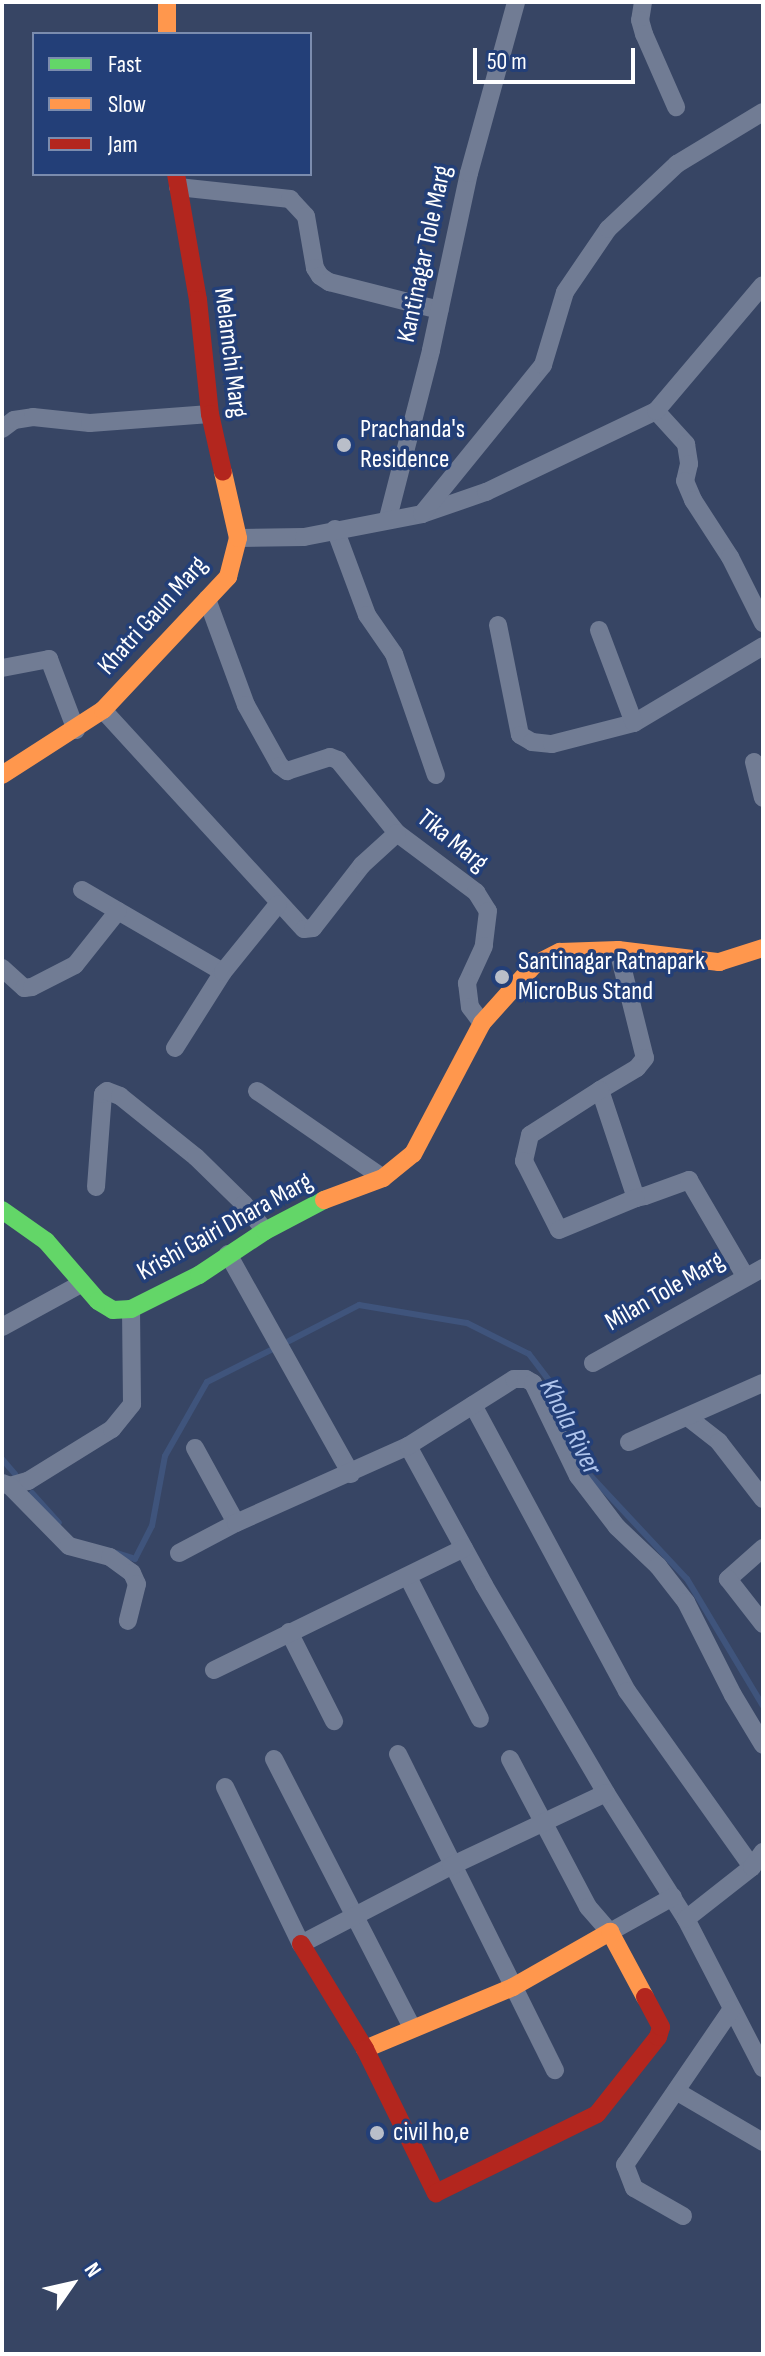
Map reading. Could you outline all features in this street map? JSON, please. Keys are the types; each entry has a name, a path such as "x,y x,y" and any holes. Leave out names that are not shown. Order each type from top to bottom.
{"main road":[{"path":"167,2 167,32"},
{"name":"Melamchi Marg","path":"177,180 198,300 210,414 238,538"},
{"name":"Khatri Gaun Marg","path":"2,775 103,710 228,577 238,538"},
{"name":"Krishi Gairi Dhara Marg","path":"2,1210 46,1241 81,1284 113,1310 131,1309 199,1275 265,1231 329,1197 383,1178 413,1154 482,1023 534,965 560,952 618,950 719,962 753,954 763,948"},
{"path":"301,1944 365,2049 436,2193 597,2114 658,2037 659,2019 610,1932 513,1987 365,2049"}],"street":[{"name":"Kantinagar Tole Marg","path":"388,518 440,310 469,173 516,2"},
{"path":"643,2 640,20 644,34 676,107"},
{"path":"422,514 543,365 565,292 608,229 677,164 763,112"},
{"path":"177,180 290,199 306,216 315,268 320,276 329,282 440,310"},
{"path":"238,538 304,537 388,518 422,514 486,492 656,411 763,285"},
{"path":"656,411 686,444 689,464 685,481 693,500 730,557 763,623"},
{"path":"2,429 14,420 33,417 90,423 210,414"},
{"path":"335,529 367,615 394,654 436,775"},
{"name":"Tika Marg","path":"207,599 246,705 280,766 287,771 330,757 338,760 397,833 476,892 488,911 484,946 467,983 470,1007 482,1023"},
{"path":"498,625 520,735 532,742 552,744 634,723 763,646"},
{"path":"599,630 634,723"},
{"path":"2,668 49,659 76,730"},
{"path":"103,710 304,929 313,928 362,865 397,833"},
{"path":"754,762 763,798"},
{"path":"82,890 223,972"},
{"path":"175,1048 223,972 278,904"},
{"path":"2,968 24,988 32,987 75,965 118,911"},
{"path":"618,950 645,1058 637,1068 530,1135 524,1161 559,1230 689,1180 745,1276"},
{"path":"600,1090 636,1198"},
{"path":"96,1187 103,1094 107,1091 120,1096 196,1157 244,1204 265,1231"},
{"path":"257,1091 383,1178"},
{"path":"228,1254 351,1474"},
{"name":"Milan Tole Marg","path":"593,1363 763,1268"},
{"path":"2,1327 81,1284"},
{"path":"6,1484 28,1481 112,1429 132,1404 131,1309"},
{"path":"179,1553 236,1523 408,1446 514,1379 533,1383 578,1476 617,1527 658,1566 686,1602 733,1695 763,1745"},
{"path":"629,1442 690,1419 763,1383"},
{"path":"473,1405 627,1691 757,1860 686,1919"},
{"path":"690,1419 719,1442 763,1499"},
{"path":"408,1446 606,1793 686,1919 763,2068"},
{"path":"195,1448 236,1523"},
{"path":"6,1484 69,1546 110,1557 132,1573 137,1584 128,1621"},
{"path":"214,1670 464,1548"},
{"path":"763,1548 728,1579 763,1624"},
{"path":"408,1577 480,1719"},
{"path":"289,1632 334,1721"},
{"path":"398,1754 555,2070"},
{"path":"274,1759 412,2027"},
{"path":"510,1759 588,1907 610,1932 673,1897"},
{"path":"225,1787 301,1944 451,1866 606,1793"},
{"path":"683,2216 634,2188 625,2165 731,2010"},
{"path":"676,2091 763,2142"}],"waterway":[{"name":"Khola River","path":"289,1341 359,1305 467,1323 529,1354 558,1392 588,1473 687,1579 763,1706"},
{"name":"Khola River","path":"117,1553 135,1559 152,1526 165,1456 207,1382 273,1349"},
{"name":"Khola River","path":"2,1459 15,1474"},
{"name":"Khola River","path":"32,1493 59,1523"}],"traffic: fast":[{"path":"2,1210 46,1241 98,1301 113,1310 131,1309 199,1275 265,1231 324,1200"}],"traffic: slow":[{"path":"167,2 167,32"},
{"path":"2,775 103,710 228,577 238,538 223,472"},
{"path":"324,1200 383,1178 413,1154 482,1023 534,965 560,952 618,950 719,962 763,948"},
{"path":"365,2049 513,1987 610,1932 645,1997"}],"traffic: jam":[{"path":"176,176 198,300 210,414 223,472"},
{"path":"301,1944 365,2049 436,2193 597,2114 658,2037 661,2027 645,1997"}],"place":[{"name":"Prachanda's Residence","path":"344,445"},
{"name":"Santinagar Ratnapark MicroBus Stand","path":"502,977"},
{"name":"civil ho,e","path":"377,2133"}]}
